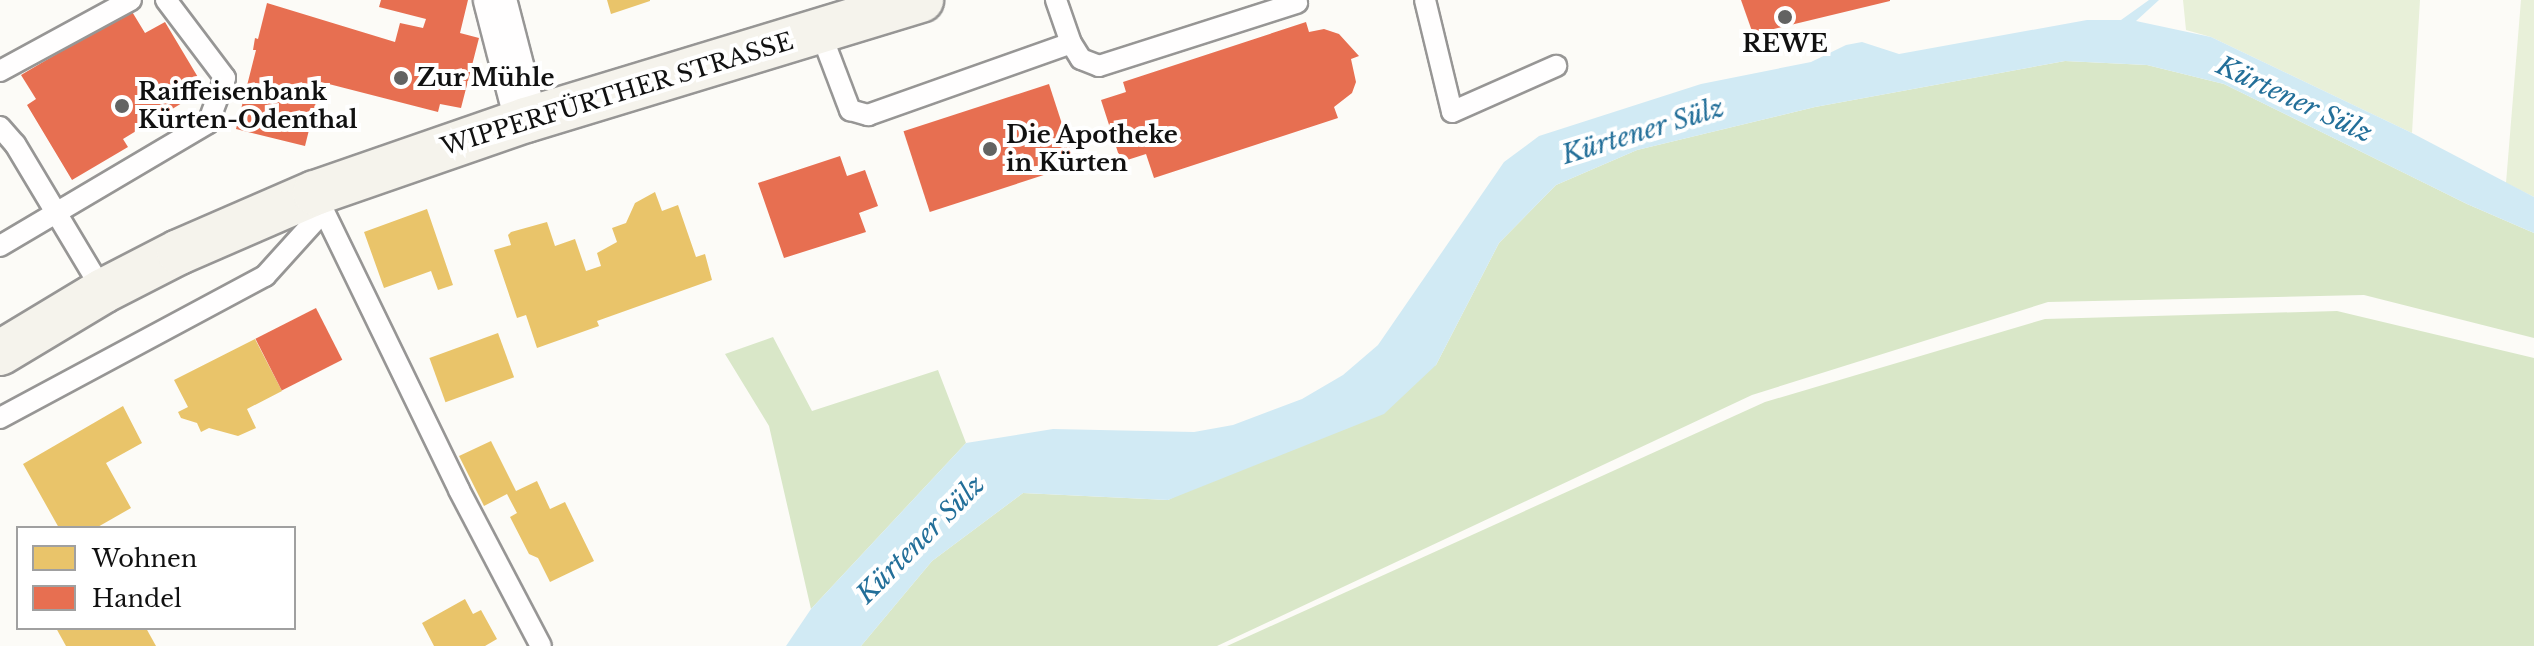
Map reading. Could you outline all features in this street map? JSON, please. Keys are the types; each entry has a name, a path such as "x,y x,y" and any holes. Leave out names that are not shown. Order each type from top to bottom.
{"main road":[{"name":"WIPPERFÜRTHER STRASSE","path":"0,353 103,291 179,252 319,203 526,120 921,0"}],"street":[{"path":"495,0 526,120"}],"lane":[{"path":"0,71 131,0"},
{"path":"0,246 208,123 225,78 166,0"},
{"path":"1056,0 1071,43 1081,59 1099,66 1297,3"},
{"path":"1425,0 1452,112 1556,66"},
{"path":"820,31 850,110 868,115 1071,43"},
{"path":"0,127 15,144 103,291"},
{"path":"319,203 459,490 541,646"},
{"name":"WIPPERFÜRTHER STRASSE","path":"0,418 265,276 319,203"}],"green space":[{"path":"2183,0 2420,0 2412,133 2211,37 2186,30"},
{"path":"2521,0 2534,0 2534,197 2506,183"},
{"path":"2065,61 2147,65 2224,84 2467,204 2534,233 2534,338 2364,295 2048,302 1752,395 1217,646 861,646 932,561 1023,493 1168,500 1436,365 1499,243 1556,185 1637,150 1815,107"},
{"path":"2337,311 2534,358 2534,646 1227,646 1765,402 2045,319"},
{"path":"773,337 812,411 938,370 966,443 811,609 769,426 725,354"}],"water":[{"name":"Kürtener Sülz","path":"2149,0 2159,0 2136,21 2211,37 2412,133 2534,197 2534,233 2467,204 2224,84 2147,65 2065,61 1815,107 1637,150 1556,185 1499,243 1436,365 1384,414 1168,500 1023,493 932,561 861,646 786,646 811,609 966,443 1053,429 1194,432 1233,425 1302,399 1343,375 1378,345 1504,162 1539,136 1701,84 1811,62 1846,45 1862,42 1899,54 2087,20 2121,20"}],"building: Wohnen":[{"path":"607,0 650,0 650,1 611,14"},
{"path":"655,192 662,211 678,205 696,257 705,254 712,280 597,321 599,326 537,348 526,315 517,318 494,250 511,245 508,235 511,232 547,222 555,246 575,239 586,271 601,266 597,253 617,242 612,228 626,223 635,203"},
{"path":"427,209 453,285 438,290 431,271 384,288 364,232"},
{"path":"498,333 514,377 445,402 429,358"},
{"path":"255,339 282,391 247,409 256,428 238,436 209,428 201,432 197,423 181,418 178,412 188,407 174,380"},
{"path":"123,406 142,443 106,463 131,508 100,526 58,526 23,464"},
{"path":"491,441 516,491 537,481 550,509 565,502 594,561 550,582 538,558 529,554 510,517 517,513 507,494 484,506 459,456"},
{"path":"465,599 473,614 481,610 497,639 485,646 434,646 422,623"},
{"path":"57,630 147,630 156,646 66,646"}],"building: Handel":[{"path":"381,0 468,0 460,33 479,38 461,108 440,104 438,112 321,82 305,146 236,129 256,50 253,50 255,38 258,39 267,3 395,42 400,23 423,28 426,19 379,7"},
{"name":"REWE","path":"1741,0 1890,0 1890,1 1753,34"},
{"path":"131,10 145,33 165,22 205,89 123,139 128,147 72,180 27,105 36,99 21,75"},
{"path":"1306,22 1309,32 1324,29 1339,34 1359,56 1351,59 1356,82 1352,93 1334,107 1338,118 1154,178 1146,154 1121,162 1101,100 1126,92 1123,82"},
{"name":"Die Apotheke in Kürten","path":"1049,84 1075,165 930,212 903,131"},
{"path":"840,156 847,176 865,170 878,206 859,213 866,232 784,258 758,183"},
{"path":"316,308 342,360 282,391 255,339"}],"place":[{"name":"REWE","path":"1785,17"},
{"name":"Zur Mühle","path":"401,78"},
{"name":"Raiffeisenbank Kürten-Odenthal","path":"122,106"},
{"name":"Die Apotheke in Kürten","path":"990,149"}]}
